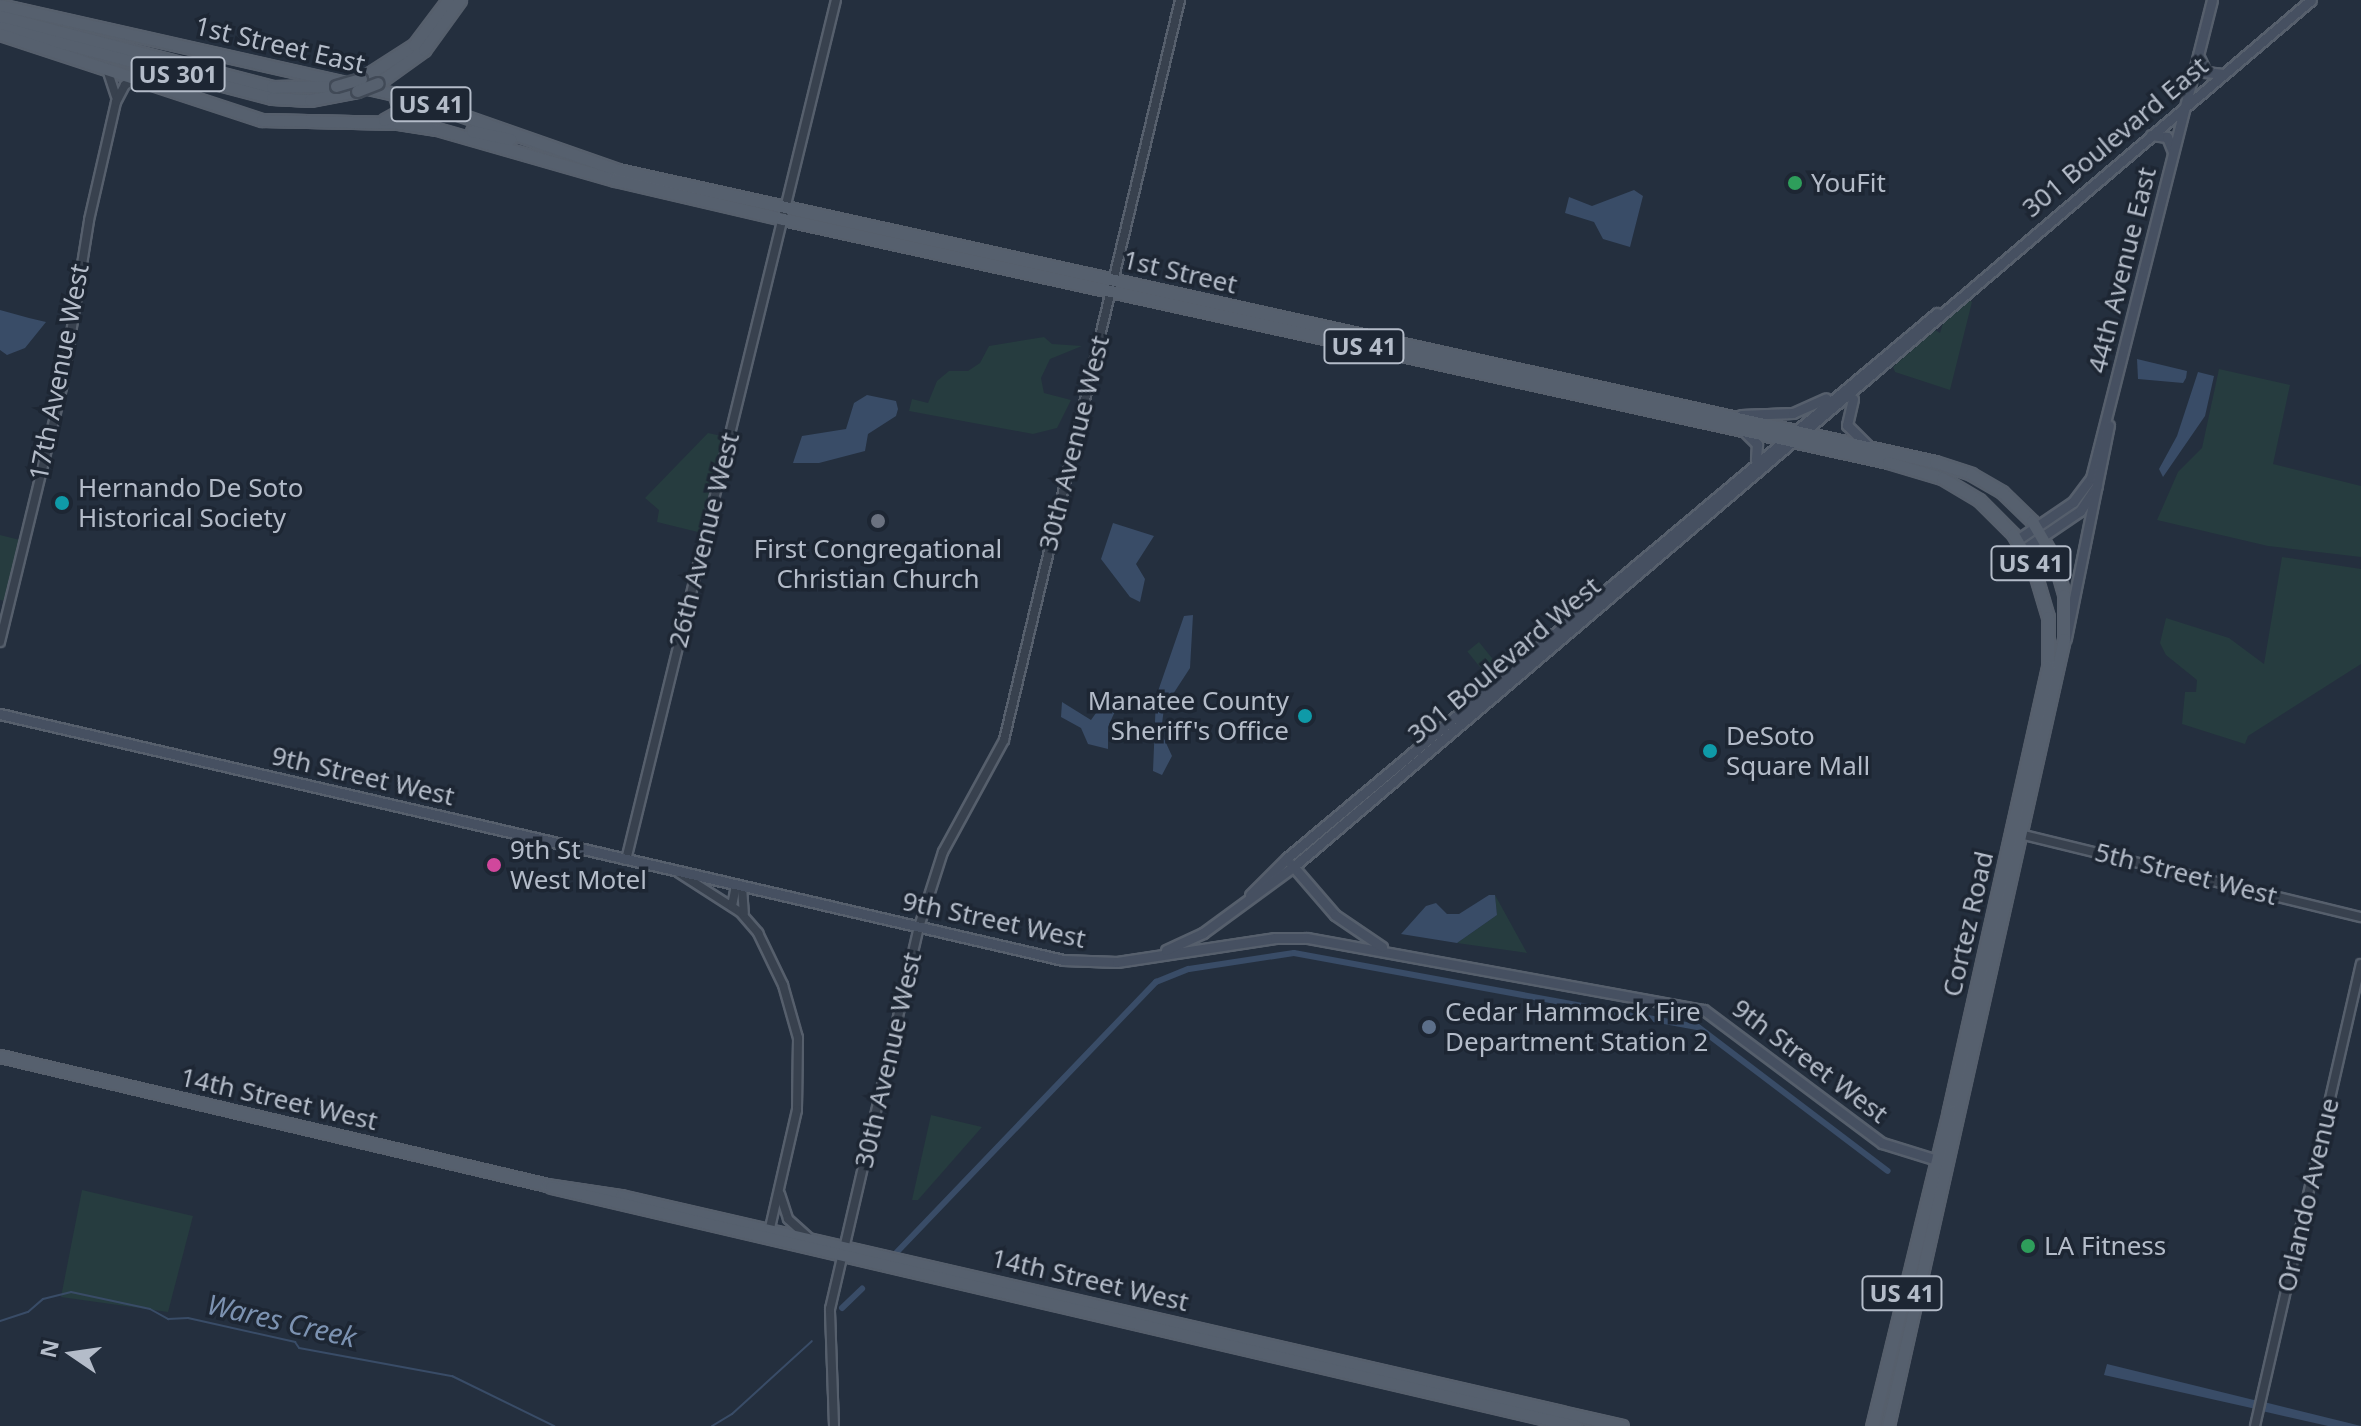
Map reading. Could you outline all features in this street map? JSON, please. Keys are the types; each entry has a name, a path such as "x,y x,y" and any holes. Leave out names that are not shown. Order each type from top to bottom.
{"main road":[{"name":"US 301","path":"0,26 272,98 310,100 359,85 414,45 448,0"},
{"name":"US 301","path":"0,16 272,87 336,86 378,83 424,50 460,0"},
{"name":"44th Avenue East","path":"2110,411 2212,0"},
{"name":"301 Boulevard East","path":"1807,433 1862,387 1947,307 2311,0"},
{"name":"1st Street East","path":"0,5 394,93 528,141"},
{"name":"US 41","path":"0,34 272,122 380,122 543,153"},
{"path":"2198,55 2206,72 2223,74"},
{"path":"380,122 400,111 394,93"},
{"path":"461,135 468,131 528,141 543,153"},
{"path":"2151,135 2167,137 2174,154"},
{"name":"1st Street","path":"543,153 784,213 1033,261 1274,328 1362,345 1524,367 1792,437 1807,433"},
{"name":"1st Street","path":"543,153 650,177 876,238 1356,333 1724,419"},
{"path":"876,238 941,245 947,242"},
{"path":"954,254 958,250 1033,261"},
{"name":"301 Boulevard East","path":"1792,437 1918,324 1947,307"},
{"path":"1274,328 1350,337 1356,333"},
{"path":"1862,387 1846,420 1852,434 1870,447"},
{"path":"1724,419 1793,413 1840,391"},
{"path":"2064,645 2103,472 2110,411"},
{"path":"2020,544 2085,489 2110,411"},
{"path":"1724,419 1756,441 1755,463"},
{"name":"US 41","path":"1807,433 1870,447 1934,468"},
{"name":"US 41","path":"1792,437 1934,468"},
{"name":"301 Boulevard West","path":"1237,908 1287,858 1755,463 1792,437"},
{"name":"301 Boulevard West","path":"1140,958 1189,940 1293,867 1792,437"},
{"name":"Cortez Road","path":"1888,1426 1942,1162 2017,833 2064,645 2063,590 2039,531 2002,492 1959,469 1934,468"},
{"name":"Cortez Road","path":"1934,468 1979,500 2020,544 2044,597 2049,646 2017,833"},
{"path":"2039,531 2063,522 2087,504 2103,472"},
{"path":"2063,522 2093,520"},
{"name":"9th Street West","path":"0,714 1063,960 1140,958 1290,937 1704,1010 1882,1143 1942,1162"},
{"path":"1287,858 1345,924 1400,954"},
{"name":"14th Street West","path":"0,1056 769,1236 1622,1426"},
{"name":"Cortez Road","path":"1872,1426 1942,1162"},
{"name":"14th Street West","path":"769,1236 813,1240 842,1252 1576,1426"}],"street":[{"name":"26th Avenue West","path":"626,860 836,0"},
{"name":"30th Avenue West","path":"834,1426 828,1327 842,1252 919,927 943,852 1004,740 1180,0"},
{"name":"17th Avenue West","path":"107,69 115,83 116,102"},
{"name":"17th Avenue West","path":"0,642 63,383 89,220 116,102 125,85 137,79"},
{"name":"5th Street West","path":"2017,833 2361,917"},
{"path":"679,873 745,917 770,953 798,1038 799,1096 769,1236"},
{"path":"732,906 739,887"},
{"path":"739,887 745,917"},
{"name":"Orlando Avenue","path":"2255,1426 2361,964"},
{"path":"780,1189 788,1219 813,1240"}],"green space":[{"path":"1969,299 1972,302 1950,390 1895,372 1893,367 1935,330 1940,333 1943,323"},
{"path":"1044,337 1052,344 1082,346 1050,359 1041,378 1044,393 1071,400 1057,428 1033,434 909,411 912,399 928,403 937,381 949,371 968,371 980,363 989,346"},
{"path":"2219,369 2290,385 2273,464 2361,486 2361,557 2268,546 2157,520 2178,472 2202,448"},
{"path":"708,433 726,437 702,533 657,522 659,510 645,498"},
{"path":"0,535 20,540 6,601 0,600"},
{"path":"2282,557 2361,569 2361,664 2248,736 2245,744 2182,724 2185,692 2196,692 2197,680 2166,655 2160,643 2166,618 2229,638 2264,664"},
{"path":"1479,642 1496,663 1484,672 1467,651"},
{"path":"1495,895 1527,953 1457,943 1497,915"},
{"path":"931,1115 982,1127 918,1200 912,1200"},
{"path":"82,1190 193,1216 168,1312 61,1297"}],"water":[{"path":"1634,190 1643,196 1630,247 1603,239 1594,222 1565,213 1569,197 1592,206"},
{"path":"0,310 46,322 25,348 7,355 0,350"},
{"path":"2137,359 2187,371 2186,378 2183,383 2138,379"},
{"path":"2198,372 2214,376 2205,416 2163,477 2159,469 2177,436"},
{"path":"867,395 896,401 898,409 896,416 868,434 865,451 819,463 793,463 802,436 846,429 854,403"},
{"path":"1113,523 1154,536 1136,564 1145,579 1140,602 1130,597 1101,559"},
{"path":"1193,615 1190,668 1164,708 1161,732 1172,756 1162,775 1153,771 1156,697 1184,616"},
{"path":"1115,697 1120,700 1108,727 1108,749 1088,744 1081,728 1061,717 1062,702 1091,720 1106,699"},
{"path":"1489,895 1495,895 1497,915 1457,943 1401,934 1426,906 1436,903 1447,914 1459,914"},
{"path":"2107,1364 2258,1401 2256,1409 2104,1375"},
{"path":"2264,1402 2361,1426 2328,1426 2262,1411"}],"waterway":[{"path":"896,1253 1156,982 1189,969 1294,953 1698,1027 1888,1171"},
{"path":"842,1308 862,1289"},
{"name":"Wares Creek","path":"0,1321 28,1312 43,1299 71,1292 150,1309 168,1319 188,1318 295,1342 299,1348 452,1376 554,1426"},
{"name":"Wares Creek","path":"712,1426 732,1414 812,1341"}],"place":[{"name":"YouFit","path":"1795,183"},
{"name":"Hernando De Soto Historical Society","path":"62,503"},
{"name":"First Congregational Christian Church","path":"878,521"},
{"name":"Manatee County Sheriff's Office","path":"1305,716"},
{"name":"DeSoto Square Mall","path":"1710,751"},
{"name":"9th St West Motel","path":"494,865"},
{"name":"Cedar Hammock Fire Department Station 2","path":"1429,1027"},
{"name":"LA Fitness","path":"2028,1246"}]}
